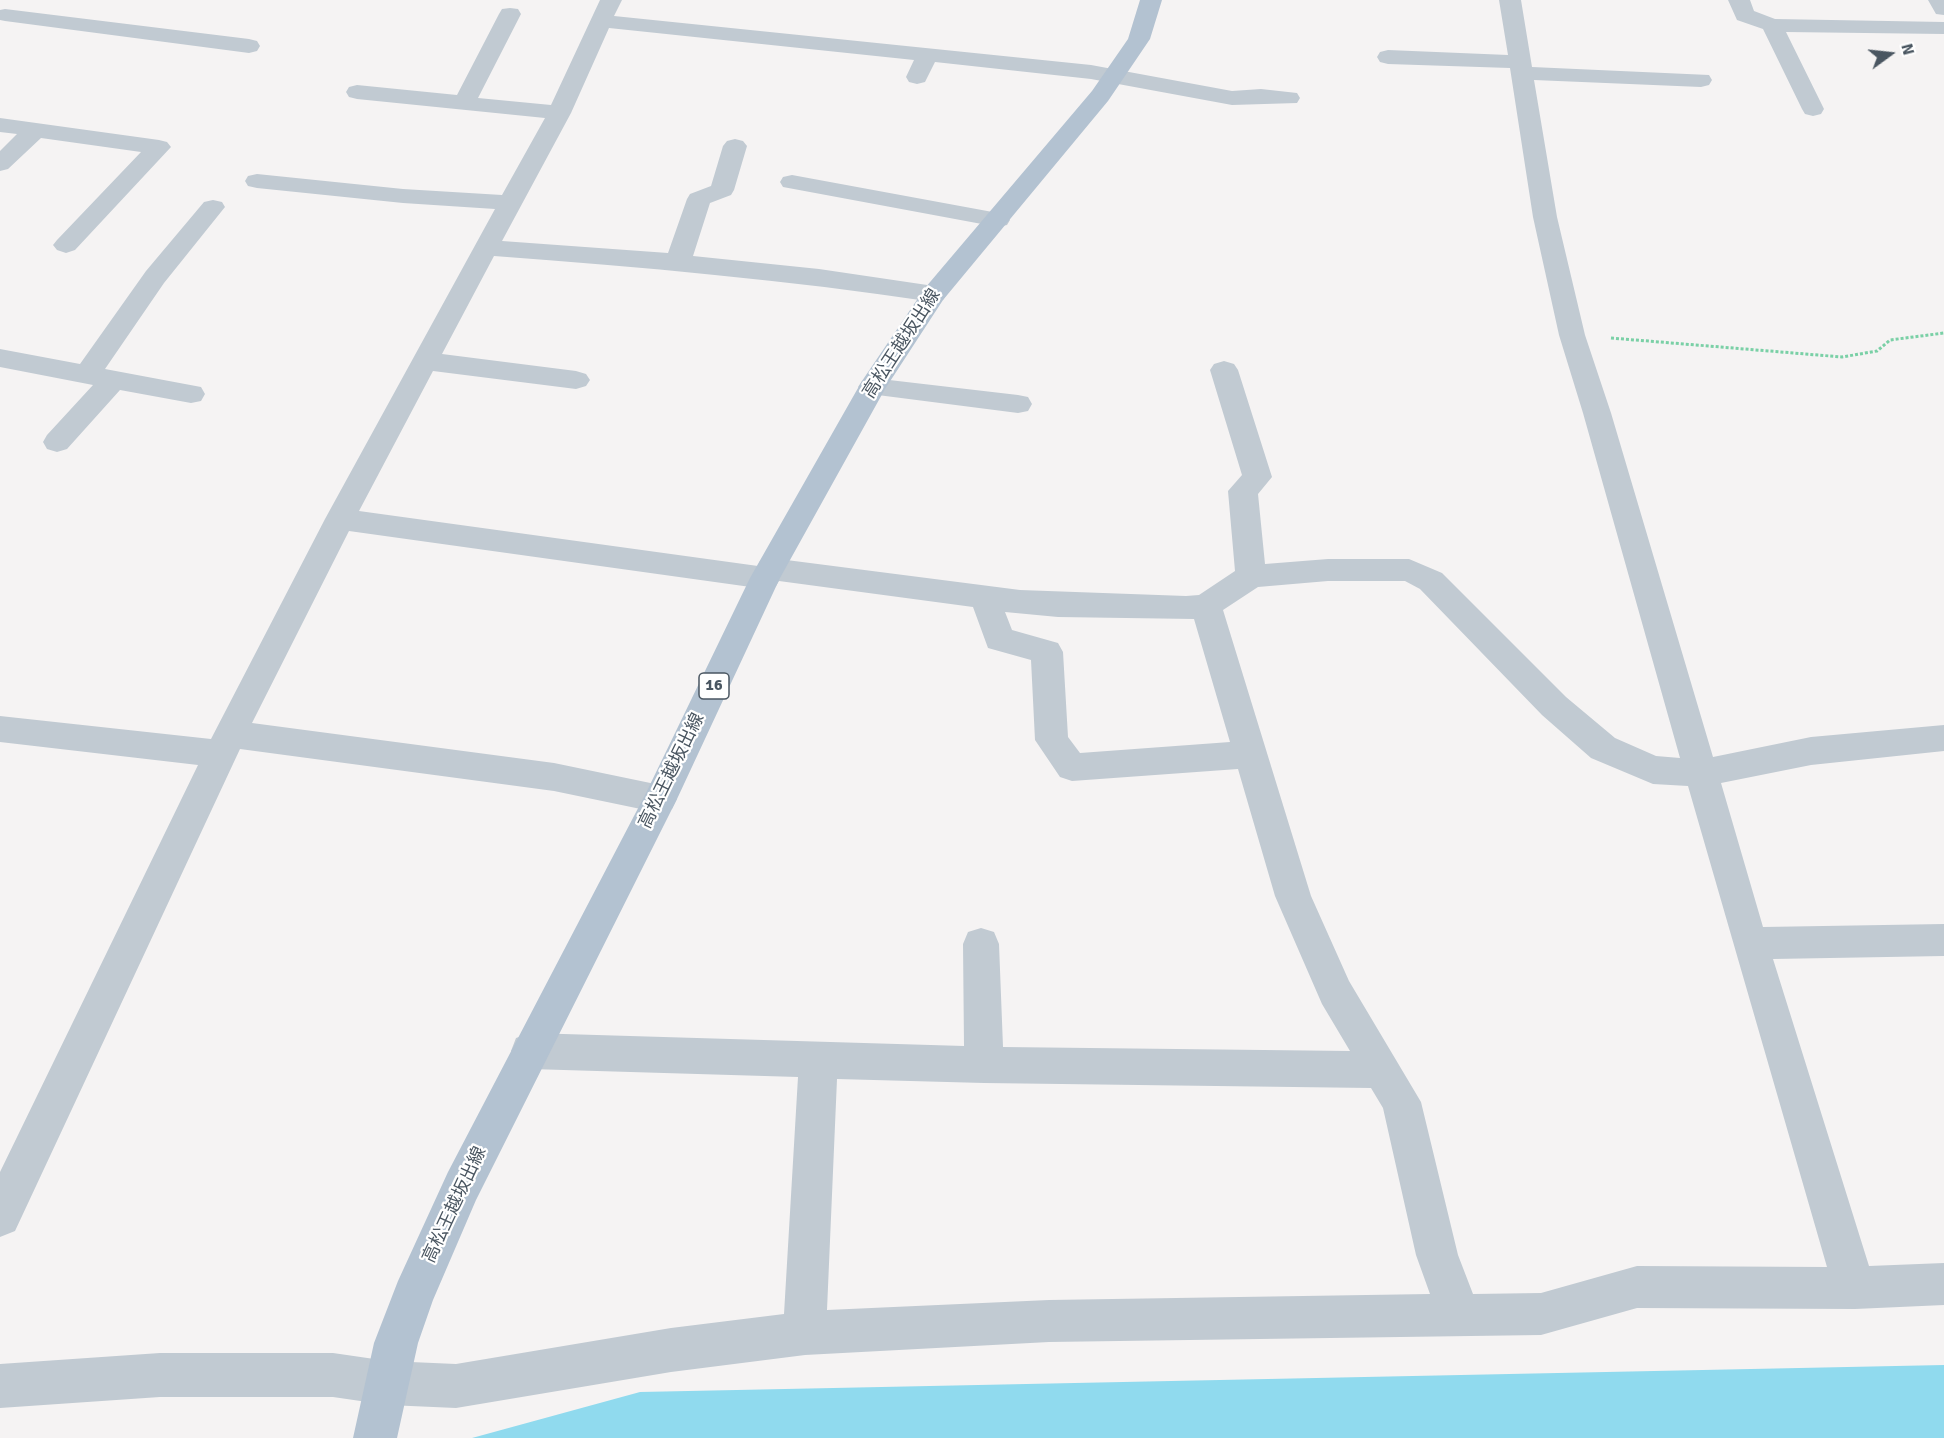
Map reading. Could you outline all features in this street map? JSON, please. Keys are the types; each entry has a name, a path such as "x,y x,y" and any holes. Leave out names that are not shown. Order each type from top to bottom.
{"main road":[{"name":"高松王越坂出線","path":"376,1433 396,1343 413,1296 462,1186 660,799 768,573 873,387 934,294 1100,96 1139,39 1151,0"}],"street":[{"path":"1510,0 1545,217 1572,335 1597,413 1750,943 1855,1288"},
{"path":"1739,0 1745,15 1772,25 1940,34"},
{"path":"1939,0 1944,9"},
{"path":"0,1216 226,744 340,519 487,248 508,203 559,113 606,10 928,55 1112,76 1232,98 1261,96 1289,98"},
{"path":"7,11 162,37 249,46"},
{"path":"464,103 510,14"},
{"path":"1772,25 1813,109"},
{"path":"917,77 928,55"},
{"path":"1388,57 1701,80"},
{"path":"357,92 559,113"},
{"path":"0,125 159,147 66,245"},
{"path":"0,164 35,130"},
{"path":"678,262 699,199 722,190 735,146"},
{"path":"290,184 303,163"},
{"path":"257,181 290,184 397,206 508,203"},
{"path":"792,182 998,220"},
{"path":"57,442 100,378 155,277 213,207"},
{"path":"487,248 678,262 819,277 934,294"},
{"path":"0,358 191,394"},
{"path":"425,361 576,380"},
{"path":"1224,370 1257,477 1243,490 1251,576"},
{"path":"873,387 1018,404"},
{"path":"340,519 486,540 1058,605 1206,606 1251,576 1328,570 1409,570 1431,581 1554,706 1604,748 1653,770 1700,773 1810,751 1944,738"},
{"path":"985,598 999,639 1047,652 1052,740 1071,767 1250,754"},
{"path":"1206,606 1293,896 1335,992 1401,1102 1437,1255 1459,1314"},
{"path":"0,729 226,744 554,777 660,799"},
{"path":"1750,943 1944,940"},
{"path":"981,944 984,1065"},
{"path":"530,1051 984,1065 1382,1070"},
{"path":"805,1333 818,1059"},
{"path":"0,1386 160,1375 333,1375 388,1383 456,1386 671,1350 805,1333 1049,1321 1541,1314 1637,1287 1855,1288 1944,1284"}],"path":[{"path":"1572,335 1842,357 1877,351 1890,340 1944,333"}],"water":[{"path":"1944,1365 1944,1438 472,1438 640,1392"}]}
